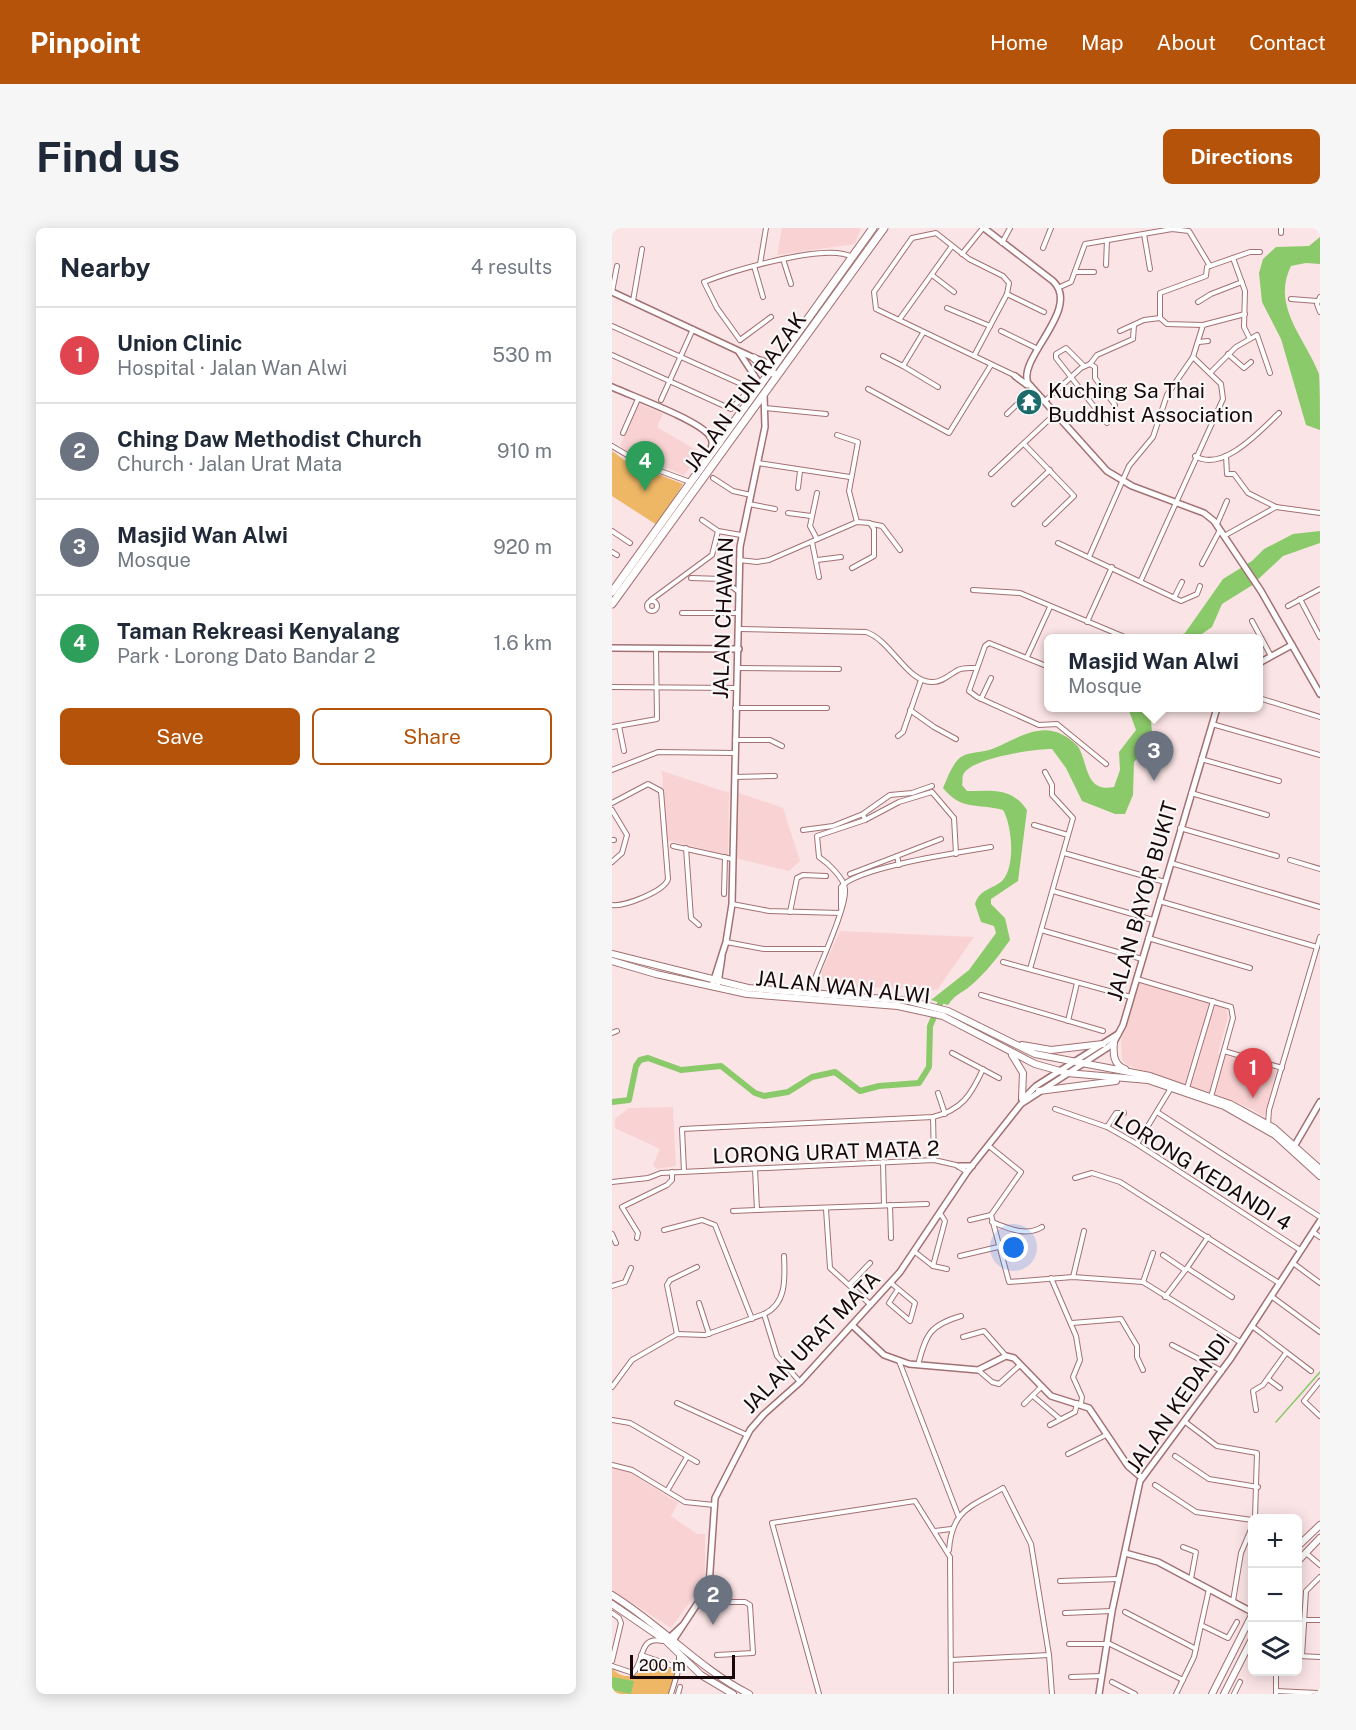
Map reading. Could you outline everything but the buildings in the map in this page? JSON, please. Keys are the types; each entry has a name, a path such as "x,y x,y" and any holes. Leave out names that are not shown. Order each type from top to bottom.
{"highway":[{"name":"JALAN TUN RAZAK","path":"612,592 872,229"},
{"name":"JALAN TUN RAZAK","path":"612,604 757,402 761,387 773,380 884,229"},
{"path":"750,358 771,371 773,380"},
{"path":"708,434 719,443 724,442 757,402"}],"main road":[{"name":"JALAN WAN ALWI","path":"612,954 715,984 917,1006 945,1013 1035,1054 1137,1074 1211,1096 1268,1124 1320,1169"},
{"name":"JALAN WAN ALWI","path":"612,961 775,998 917,1006"},
{"name":"JALAN WAN ALWI","path":"945,1013 1035,1064 1067,1073 1148,1080 1254,1121 1283,1141 1320,1176"},
{"path":"1114,1042 1116,1064 1137,1074"},
{"path":"1013,1043 1051,1050 1103,1044"},
{"path":"1007,1049 1016,1059 1023,1073 1022,1101"},
{"path":"1039,1092 1122,1079"},
{"path":"1302,1542 1320,1525"},
{"path":"1302,1556 1320,1538"},
{"path":"1302,1552 1306,1552"},
{"path":"612,1595 708,1671 749,1694"},
{"path":"612,1604 670,1640 679,1653 701,1675 733,1694"},
{"path":"1212,1694 1248,1621"},
{"path":"1222,1675 1227,1671 1237,1653 1248,1652"},
{"path":"1224,1694 1248,1654"}],"street":[{"path":"760,264 766,228"},
{"path":"962,254 983,228 1060,287 1061,303 1026,379"},
{"path":"1002,243 1011,228"},
{"path":"1043,248 1051,228"},
{"path":"1060,287 1071,282 1084,245 1172,229 1189,231 1210,266"},
{"path":"974,356 1007,294 1007,279 962,254 934,233 910,239 874,292 876,309 991,365 1026,379 1032,388"},
{"path":"1144,234 1150,269"},
{"path":"1106,265 1107,240"},
{"path":"899,320 952,246"},
{"path":"633,301 642,249"},
{"path":"740,340 704,283 760,264 783,259 834,251 852,257"},
{"path":"1245,314 1203,325 1167,324 1160,318 1158,295 1206,276 1205,268 1250,252 1260,252"},
{"path":"1233,258 1245,291 1244,327 1249,337"},
{"path":"783,259 791,284"},
{"path":"617,266 612,292 736,348 750,358 771,364 778,362"},
{"path":"754,266 763,297"},
{"path":"1076,272 1094,272"},
{"path":"932,275 954,292"},
{"path":"1198,303 1211,294 1242,282"},
{"path":"1007,294 1044,312"},
{"path":"1292,299 1319,299 1320,312"},
{"path":"947,308 990,326"},
{"path":"736,348 740,340 771,317"},
{"path":"1120,331 1144,320 1160,318"},
{"path":"1045,401 1084,366 1090,364 1097,355 1133,339 1134,325"},
{"path":"1089,556 1129,466 1153,437 1163,403 1175,380 1193,357 1203,325"},
{"path":"612,327 750,388 761,387 750,358"},
{"path":"661,400 693,329"},
{"path":"1001,331 1038,350"},
{"path":"903,366 923,333"},
{"path":"1210,373 1249,337 1260,336 1270,373"},
{"path":"1199,342 1208,341"},
{"path":"1084,366 1070,350 1059,350 1056,358 1107,423"},
{"path":"1228,354 1244,368 1251,362"},
{"path":"612,355 731,409 750,388"},
{"path":"883,356 938,387"},
{"path":"1141,580 1174,502 1223,399 1221,384 1193,357"},
{"path":"1090,364 1095,367 1095,378 1115,405"},
{"path":"868,389 949,434 991,365"},
{"path":"1015,376 1045,401 1101,466 1123,481 1204,513 1221,530 1261,591 1320,694"},
{"path":"612,387 708,434 717,435 730,429"},
{"name":"JALAN CHAWAN","path":"715,984 726,942 732,904 735,708 740,629 739,560 741,535 765,427 765,408 761,387"},
{"path":"1007,414 1032,388"},
{"path":"623,433 638,399"},
{"path":"751,410 765,408 826,414"},
{"path":"1195,456 1207,461 1226,456 1240,448 1279,413"},
{"path":"991,474 1055,414"},
{"path":"705,464 713,445 708,434"},
{"path":"837,435 858,442 850,477 849,495 857,522"},
{"path":"1023,444 1074,495 1045,524"},
{"path":"612,446 644,465 691,482"},
{"path":"1226,456 1227,474 1234,474 1248,493 1276,507 1320,513"},
{"path":"758,464 850,477"},
{"path":"1014,504 1050,470"},
{"path":"798,488 800,471"},
{"path":"713,478 733,491 751,495"},
{"path":"817,493 810,526 817,539"},
{"path":"1202,564 1221,530 1227,501"},
{"path":"749,504 775,508"},
{"path":"1221,530 1276,507"},
{"path":"788,513 811,516"},
{"path":"702,520 718,531 741,535"},
{"path":"739,560 762,562 857,522 882,526 900,550"},
{"path":"852,568 874,556 872,524"},
{"path":"612,531 630,543"},
{"path":"651,600 712,555 718,531"},
{"path":"812,542 819,577"},
{"path":"1058,543 1141,580 1181,601 1194,596 1200,586"},
{"path":"817,560 841,557"},
{"path":"1087,622 1112,567"},
{"path":"691,578 722,579 739,592"},
{"path":"1174,598 1182,582"},
{"path":"1288,606 1320,589"},
{"path":"973,590 1020,593 1115,634"},
{"path":"1300,599 1320,637"},
{"path":"1027,657 1050,607"},
{"path":"682,613 739,613"},
{"path":"1252,621 1259,634"},
{"path":"740,629 866,632 881,640 921,680 934,683 965,668 977,668"},
{"path":"1280,651 1287,642 1285,631"},
{"path":"1285,631 1291,635 1300,653 1299,657"},
{"path":"1263,641 1271,656"},
{"path":"1044,665 989,643 985,646 969,691 981,699 1039,725 1048,722 1057,724 1106,764"},
{"path":"1263,661 1292,645"},
{"path":"612,648 739,649"},
{"path":"612,727 656,720 656,648"},
{"path":"1280,651 1290,651 1299,657"},
{"path":"737,668 839,669"},
{"path":"981,699 991,678"},
{"path":"898,736 903,732 921,680"},
{"path":"612,687 736,688"},
{"path":"1263,699 1320,717"},
{"path":"735,708 827,708"},
{"path":"910,710 933,727 956,739"},
{"name":"JALAN BAYOR BUKIT","path":"1114,1042 1131,997 1216,712"},
{"path":"1212,724 1320,755"},
{"path":"619,726 624,751"},
{"path":"735,740 770,740 782,746"},
{"path":"612,770 658,752 734,753"},
{"path":"1201,759 1280,781"},
{"path":"1030,969 1073,816 1052,795 1052,785 1045,772"},
{"path":"735,777 775,776"},
{"path":"612,862 622,853 627,835 612,810 612,803 623,795 648,784 661,791 668,881 664,887 624,905 612,905"},
{"path":"803,830 833,826 863,814 890,795 912,793 932,786"},
{"path":"800,994 812,986 844,904 843,884 828,864 819,857 816,838 821,834 865,820 899,802 934,792 954,818 956,854"},
{"path":"1191,793 1267,815"},
{"path":"863,814 865,820"},
{"path":"1034,825 1068,835"},
{"path":"1180,828 1277,856"},
{"path":"850,874 941,839"},
{"path":"673,846 732,859"},
{"path":"843,884 879,869 991,847"},
{"path":"686,849 691,918 699,925"},
{"path":"1064,853 1165,882"},
{"path":"897,856 899,865"},
{"path":"724,894 725,857"},
{"path":"1290,860 1320,869"},
{"path":"1170,862 1320,907"},
{"path":"789,912 797,878 803,875 826,876"},
{"path":"1053,891 1153,920"},
{"path":"1159,901 1317,947"},
{"path":"732,904 789,912 840,910"},
{"path":"1041,930 1142,959"},
{"path":"1148,938 1250,968"},
{"path":"1268,1124 1275,1092 1320,938"},
{"path":"726,942 770,949 825,949"},
{"path":"1003,962 1131,997"},
{"path":"1136,978 1227,1004 1233,1012 1211,1096"},
{"path":"1068,1021 1077,983"},
{"path":"812,986 819,995"},
{"path":"981,995 1103,1031"},
{"path":"1187,1088 1213,1001"},
{"path":"1022,1101 1036,1086 1118,1034"},
{"path":"1022,1101 1114,1042"},
{"path":"1224,1051 1282,1068"},
{"path":"952,1053 999,1078"},
{"path":"684,1172 682,1129 933,1117 945,1114 966,1101 983,1069"},
{"path":"1137,1144 1171,1087"},
{"path":"938,1093 945,1114"},
{"name":"JALAN URAT MATA","path":"670,1640 702,1600 710,1581 714,1504 747,1435 764,1414 800,1382 891,1283 915,1252 968,1172 1022,1101"},
{"path":"1295,1145 1320,1102"},
{"name":"LORONG KEDANDI 4","path":"1056,1109 1107,1127 1137,1144 1300,1250"},
{"path":"1157,1112 1320,1219"},
{"path":"1107,1127 1116,1113 1124,1113"},
{"path":"933,1117 934,1160"},
{"path":"970,1220 991,1215 1021,1172 989,1146"},
{"name":"LORONG URAT MATA 2","path":"612,1182 648,1178 672,1172 934,1160 958,1166 968,1172"},
{"path":"883,1162 884,1205"},
{"path":"958,1166 973,1166"},
{"path":"755,1169 757,1210"},
{"path":"637,1238 638,1233 622,1207 667,1185 672,1180 672,1172"},
{"path":"1075,1178 1092,1173 1114,1180 1278,1283"},
{"path":"733,1211 927,1204"},
{"path":"890,1205 891,1238"},
{"path":"826,1209 829,1267 871,1305"},
{"path":"933,1266 945,1221 940,1214"},
{"path":"991,1215 1009,1282 1073,1277 1143,1282 1240,1342"},
{"name":"JALAN KEDANDI","path":"1099,1694 1112,1611 1142,1478 1222,1371 1320,1219"},
{"path":"664,1230 702,1220 715,1225 752,1319"},
{"path":"992,1222 1026,1232 1034,1232 1042,1227"},
{"path":"1073,1277 1084,1231"},
{"path":"1312,1232 1320,1237"},
{"path":"612,1234 616,1243"},
{"path":"1165,1297 1208,1238"},
{"path":"960,1256 998,1247"},
{"path":"915,1252 933,1266 947,1269"},
{"path":"1143,1282 1153,1253"},
{"path":"1163,1255 1232,1297"},
{"path":"612,1387 636,1357 677,1334 709,1334 752,1319 774,1308 783,1292 784,1256"},
{"path":"1292,1262 1320,1283"},
{"path":"850,1284 870,1263"},
{"path":"677,1334 667,1285 670,1280 697,1267"},
{"path":"612,1286 625,1282 631,1268"},
{"path":"1050,1425 1075,1412 1082,1397 1074,1381 1080,1355 1072,1323 1051,1278"},
{"path":"891,1283 916,1304 910,1321 889,1303 898,1289"},
{"path":"1271,1296 1320,1332"},
{"path":"699,1303 709,1334"},
{"path":"764,1314 777,1356 800,1382"},
{"path":"917,1366 926,1338 932,1329 942,1322 961,1316"},
{"path":"1072,1323 1121,1319 1137,1346 1137,1357 1143,1370"},
{"path":"852,1325 884,1355 917,1366 978,1370 1006,1356 1012,1357 1055,1398 1079,1403 1089,1408 1131,1469 1142,1478"},
{"path":"1251,1326 1311,1371"},
{"path":"963,1337 984,1331 1006,1356"},
{"path":"1172,1345 1222,1371"},
{"path":"1256,1410 1253,1391 1268,1379 1286,1353"},
{"path":"899,1361 958,1515"},
{"path":"978,1370 992,1382 999,1384 1021,1364"},
{"path":"1268,1379 1280,1388"},
{"path":"1320,1381 1304,1401 1320,1416"},
{"path":"1024,1404 1041,1387"},
{"path":"1033,1396 1060,1419"},
{"path":"677,1402 747,1435"},
{"path":"612,1420 630,1423 696,1462"},
{"path":"1184,1421 1217,1446 1257,1453 1258,1487 1255,1514"},
{"path":"1068,1454 1106,1435"},
{"path":"1175,1456 1209,1479 1258,1487"},
{"path":"667,1491 687,1458"},
{"path":"612,1465 632,1470 687,1503 714,1504"},
{"path":"1131,1469 1138,1471 1148,1469"},
{"path":"1131,1469 1138,1491"},
{"path":"1155,1485 1196,1512 1248,1518"},
{"path":"951,1694 949,1552 951,1529 958,1515 1003,1488 1031,1544 1049,1655 1052,1694"},
{"path":"819,1694 772,1523 915,1501 949,1552"},
{"path":"935,1532 951,1529"},
{"path":"1233,1601 1241,1553 1248,1542"},
{"path":"1183,1547 1196,1552 1191,1579"},
{"path":"1306,1552 1320,1565"},
{"path":"1125,1553 1158,1562 1248,1610"},
{"path":"1302,1641 1306,1593 1320,1577"},
{"path":"1060,1581 1119,1579"},
{"path":"1315,1582 1320,1587"},
{"path":"1176,1694 1196,1649 1209,1589"},
{"path":"702,1600 745,1602 750,1605 753,1653 717,1655"},
{"path":"1065,1613 1112,1611"},
{"path":"1125,1612 1196,1649"},
{"path":"612,1613 621,1623 612,1658"},
{"path":"1305,1620 1320,1620"},
{"path":"1201,1625 1228,1638 1238,1622"},
{"path":"612,1666 633,1674 647,1641 670,1640"},
{"path":"1069,1644 1107,1644 1183,1680"},
{"path":"671,1694 679,1668 679,1653"},
{"path":"641,1655 679,1668"},
{"path":"951,1660 1049,1655"},
{"path":"1302,1656 1320,1657"},
{"path":"1071,1677 1101,1676"},
{"path":"1276,1676 1276,1692 1318,1693"},
{"path":"1112,1682 1135,1694"},
{"path":"1234,1694 1240,1682"},
{"path":"678,1694 680,1687"}],"shaded area":[{"path":"782,228 861,228 855,244 777,255"},
{"path":"1320,237 1320,264 1306,263 1291,266 1286,281 1285,295 1292,322 1319,374 1320,430 1306,425 1281,339 1262,302 1259,273 1263,259 1276,247 1309,246"},
{"path":"638,403 663,414 657,427 701,453 684,475 631,455 620,446"},
{"path":"612,451 627,462 683,484 657,525 612,496"},
{"path":"1320,531 1320,543 1283,556 1251,586 1222,604 1212,627 1202,634 1182,634 1223,579 1252,561 1264,549 1293,534"},
{"path":"1129,712 1150,712 1152,733 1147,746 1134,762 1133,795 1125,814 1115,814 1082,801 1066,768 1052,749 989,759 968,769 963,775 962,785 967,791 993,791 1008,794 1015,797 1027,810 1018,881 991,899 991,904 1005,918 1010,940 980,977 948,1005 931,1000 969,970 996,933 994,926 981,922 975,904 980,895 1002,881 1011,856 1009,825 1003,810 963,803 943,788 955,763 965,755 992,749 1035,731 1052,731 1066,736 1078,746 1093,782 1105,788 1114,787 1120,770 1119,752 1136,730"},
{"path":"662,771 729,793 728,855 666,840"},
{"path":"736,792 783,808 800,861 789,871 734,858"},
{"path":"840,931 974,937 937,990 828,985 821,973"},
{"path":"1138,982 1226,1008 1228,1017 1218,1053 1277,1071 1264,1117 1252,1109 1215,1094 1129,1066 1122,1060 1121,1040"},
{"path":"673,1107 676,1166 657,1169 653,1165 660,1149 615,1128 615,1119 629,1108"},
{"path":"612,1467 631,1473 678,1503 671,1516 697,1534 705,1534 705,1574 701,1587 671,1628 612,1590"},
{"path":"647,1659 677,1671 670,1694 612,1694 612,1669 623,1676 637,1674 643,1660"},
{"path":"612,1677 634,1681 631,1694 612,1690"}],"waterway":[{"path":"612,1102 629,1100 636,1066 640,1060 648,1058 681,1070 721,1066 755,1093 764,1096 788,1092 812,1077 835,1072 860,1091 879,1086 919,1083 929,1067 930,1026 943,997"},
{"path":"1276,1422 1320,1372"}],"place":[{"name":"Kuching Sa Thai Buddhist Association","path":"1029,402"},
{"name":"Taman Rekreasi Kenyalang","path":"645,491"},
{"name":"Masjid Wan Alwi","path":"1154,781"},
{"name":"Union Clinic","path":"1253,1098"},
{"name":"Ching Daw Methodist Church","path":"713,1625"}]}
